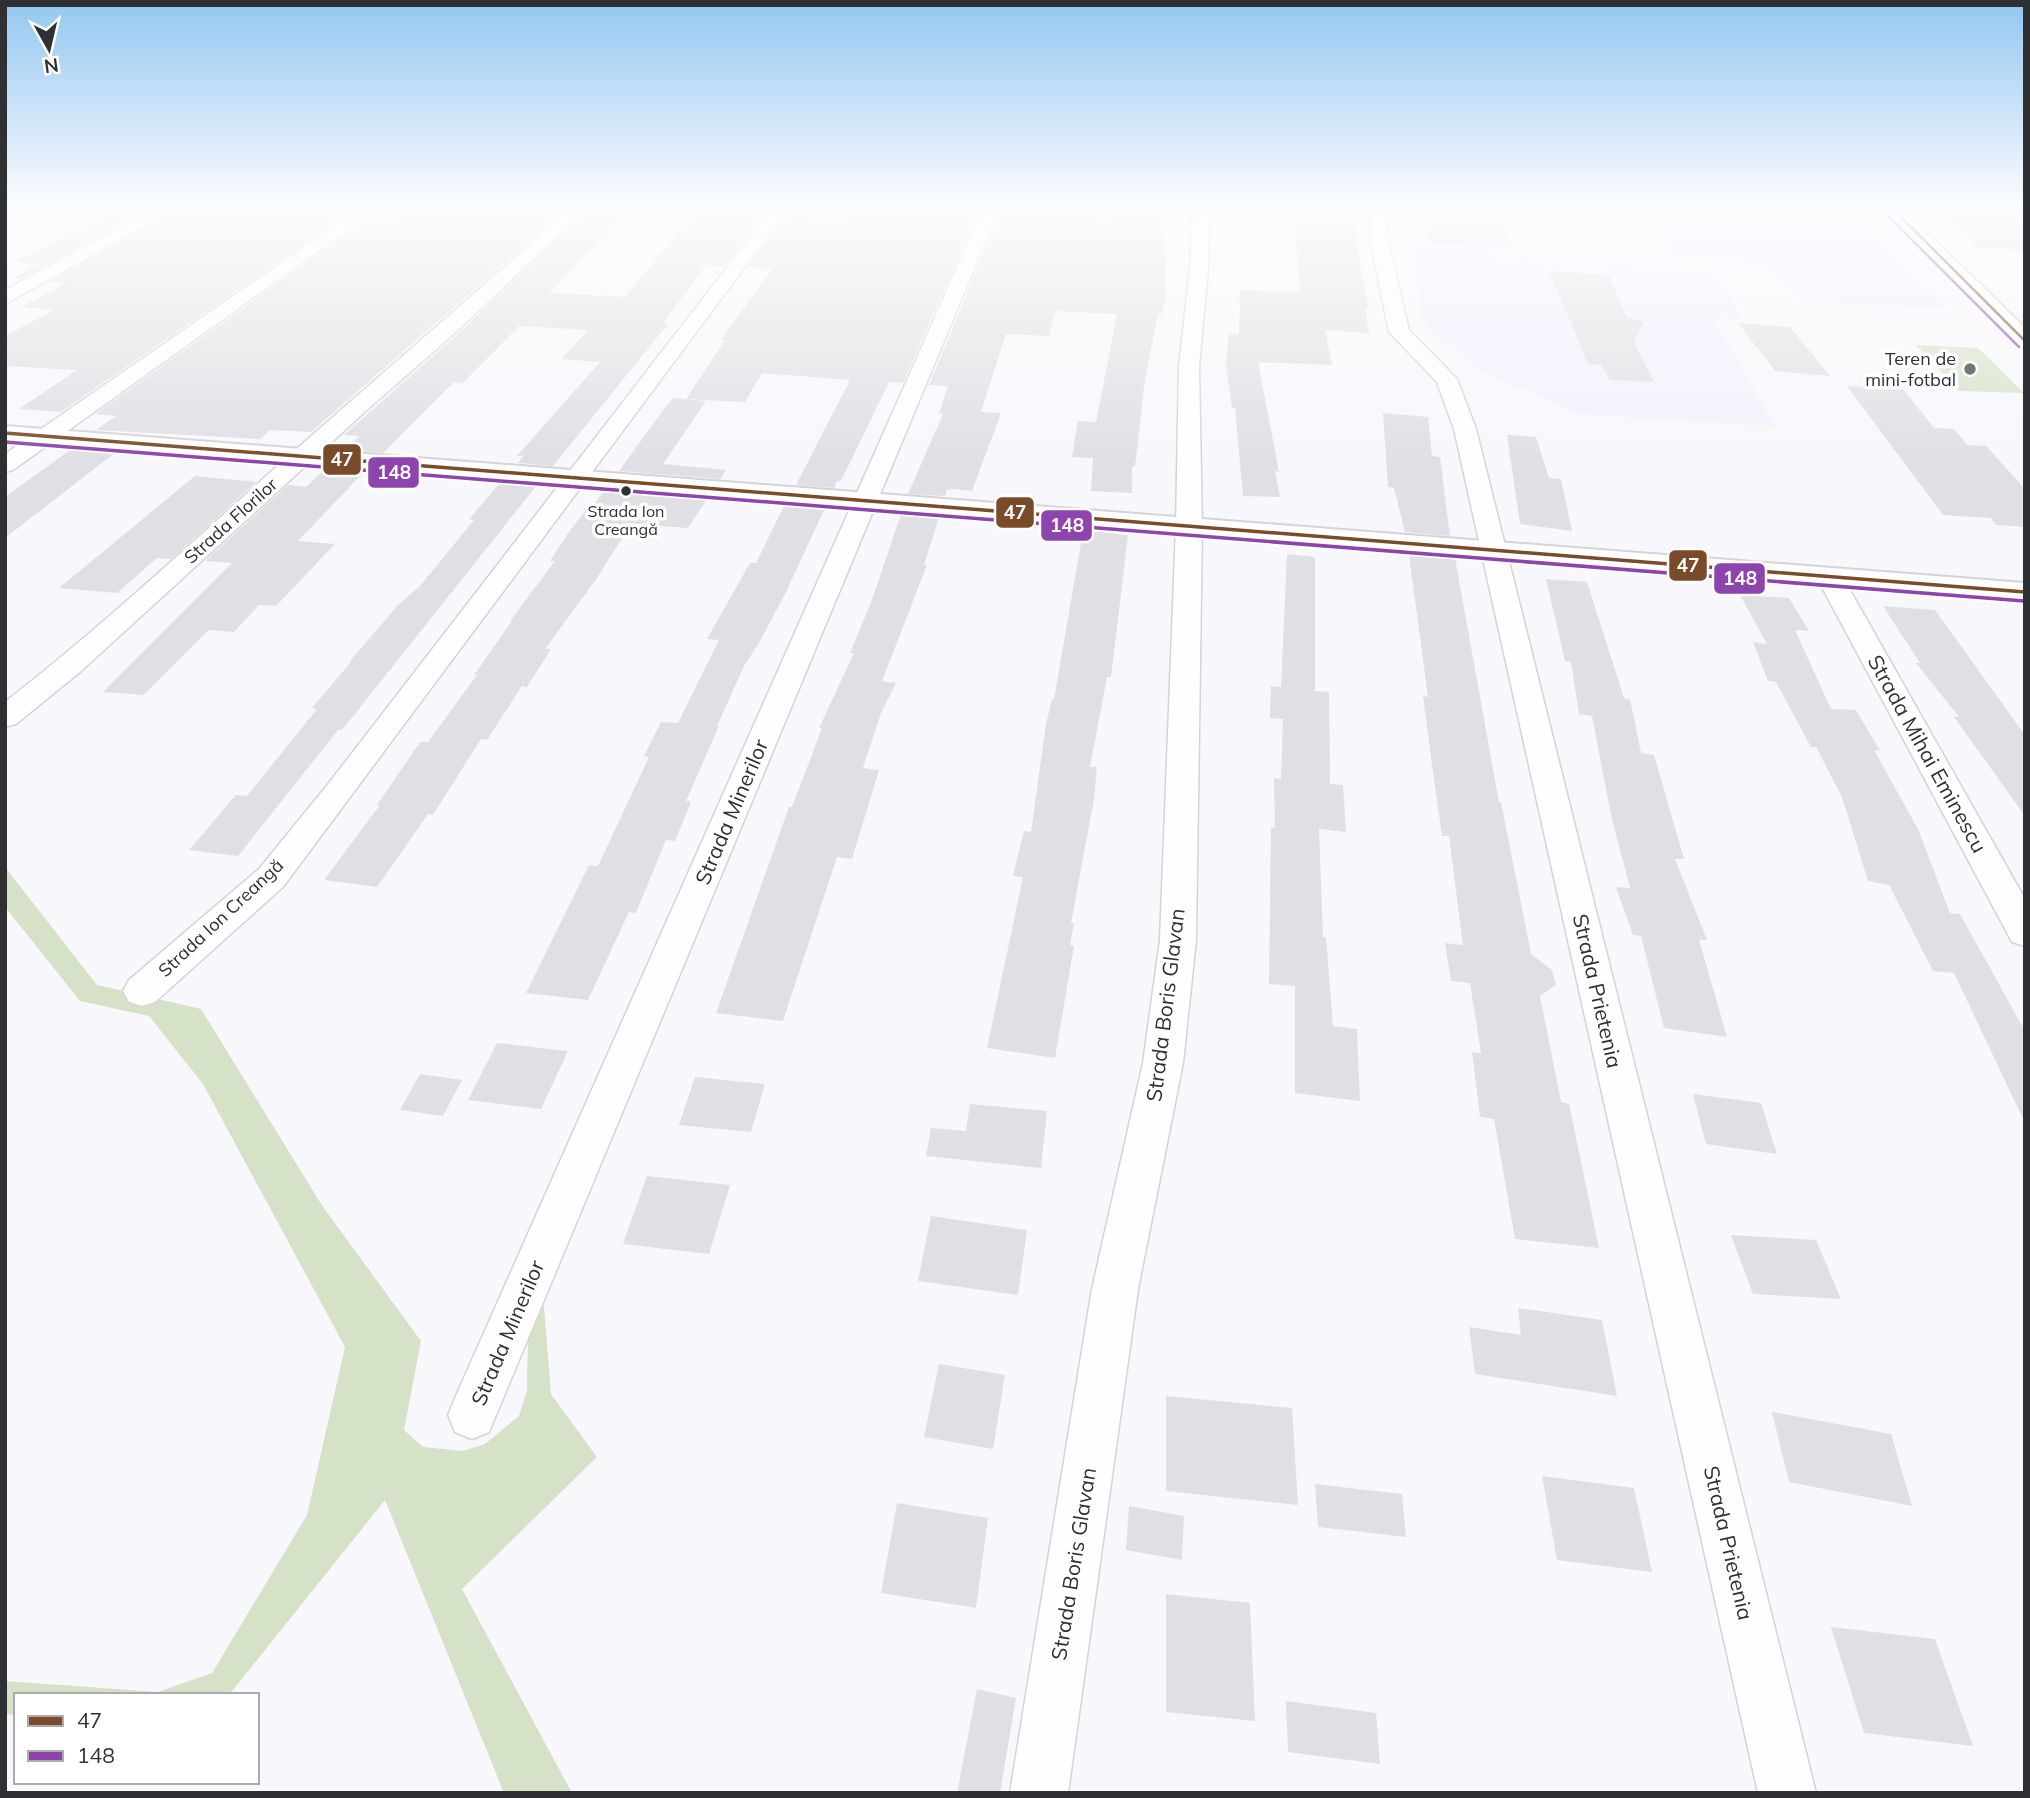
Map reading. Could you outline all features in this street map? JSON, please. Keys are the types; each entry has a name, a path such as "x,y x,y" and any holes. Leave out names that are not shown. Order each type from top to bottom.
{"street":[{"path":"5,465 251,293"},
{"name":"Strada Florilor","path":"5,717 70,666 487,293"},
{"name":"Strada Ion Creangă","path":"142,991 271,878 340,792 717,293"},
{"name":"Strada Minerilor","path":"472,1415 955,293"},
{"name":"Strada Boris Glavan","path":"1039,1793 1115,1289 1163,1063 1177,954 1189,527 1189,366 1197,293"},
{"name":"Strada Prietenia","path":"1391,293 1399,332 1406,342 1438,369 1453,392 1495,551 1787,1793"},
{"path":"1977,293 2025,341"},
{"path":"5,433 2025,592"},
{"name":"Strada Mihai Eminescu","path":"1829,576 2025,932"}],"shaded area":[{"path":"1418,293 1728,293 1743,319 1713,318 1775,426 1577,414 1477,368 1425,327"},
{"path":"1792,293 1932,293 1948,309 1801,302"}],"green space":[{"name":"Teren de mini-fotbal","path":"1916,345 1978,348 2024,393 1959,391"},
{"path":"5,867 97,985 201,1009 323,1207 421,1341 404,1430 423,1447 463,1451 485,1444 519,1416 527,1390 528,1330 543,1295 551,1394 597,1457 462,1589 572,1793 504,1793 385,1500 231,1693 14,1693 14,1715 5,1713 5,1681 158,1692 212,1673 307,1515 345,1347 203,1084 149,1016 80,1001 5,907"}],"building":[{"path":"48,293 233,293 61,412 19,409 77,370 5,366 5,336 54,310 22,307"},
{"path":"265,293 470,293 311,432 270,430 260,439 96,430 116,416 95,414"},
{"path":"501,293 625,297 628,293 685,293 663,323 668,324 553,466 518,463 523,456 517,456 600,362 562,359 588,330 519,326 463,383 454,382 383,453 345,450 359,436 344,435"},
{"path":"755,293 943,293 903,383 889,382 841,481 837,481 834,488 796,485 850,380 762,373 745,402 686,399 725,340 721,340"},
{"path":"967,293 1166,293 1166,305 1163,305 1162,314 1158,313 1145,380 1135,466 1132,466 1132,493 1091,491 1093,458 1072,457 1078,421 1096,422 1117,314 1056,311 1049,336 1006,334 981,412 1001,413 972,491 952,489 947,490 945,496 908,494 943,414 939,413 948,386 929,385"},
{"path":"1240,293 1365,293 1369,333 1325,330 1332,365 1258,362 1279,472 1275,471 1280,497 1243,496 1235,408 1232,408 1226,364 1229,333 1239,334"},
{"path":"1558,293 1617,293 1627,317 1644,322 1634,342 1654,382 1610,380 1601,365 1588,364"},
{"path":"1738,323 1790,327 1830,376 1775,371"},
{"path":"1847,386 1903,389 1934,428 1954,429 1967,445 1986,446 2025,489 2025,527 1996,525 1991,518 1943,515"},
{"path":"672,398 706,401 663,464 726,470 720,479 619,471"},
{"path":"1383,413 1428,417 1432,456 1440,457 1450,536 1405,532 1394,488 1388,487"},
{"path":"1507,435 1536,437 1549,478 1561,479 1572,531 1520,524"},
{"path":"73,448 116,452 5,538 5,497"},
{"path":"326,468 365,471 298,541 335,544 276,606 259,605 234,632 209,630 144,695 103,692 232,563 205,561 288,485 306,487"},
{"path":"195,476 256,482 171,559 157,558 117,593 59,588"},
{"path":"501,482 537,485 238,856 189,850 236,795 247,796 317,709 312,708 349,662 399,604 420,586 474,520 469,519"},
{"path":"605,490 707,499 688,528 631,524 597,578 545,649 551,649 527,687 522,686 487,740 481,739 433,815 428,814 377,887 324,880 380,805 377,805 420,742 428,742 477,675 474,675 510,621 555,561 550,561 569,532 591,503 595,503"},
{"path":"784,506 825,508 785,594 744,666 686,801 691,802 675,841 666,840 636,913 629,912 588,1000 526,993 589,865 598,866 649,757 644,756 661,722 678,723 719,640 707,639 750,563 756,563"},
{"path":"901,514 939,517 924,565 927,565 882,681 896,683 881,713 863,768 879,770 852,859 837,857 783,1021 716,1013 789,807 792,807 822,728 819,728 854,653 850,653 872,600"},
{"path":"1089,531 1128,535 1111,677 1107,677 1090,767 1097,767 1094,799 1071,923 1074,923 1070,945 1074,946 1055,1058 987,1048 1023,877 1013,876 1024,831 1031,832 1046,724 1054,699 1082,537 1088,538"},
{"path":"1287,554 1315,557 1315,691 1329,692 1330,784 1343,785 1346,832 1319,829 1323,937 1326,937 1333,1026 1357,1029 1360,1101 1295,1093 1295,986 1269,984 1271,827 1275,828 1274,778 1281,779 1283,719 1270,718 1271,686 1281,687"},
{"path":"1409,555 1455,558 1499,802 1531,954 1552,970 1556,985 1540,996 1561,1102 1569,1104 1599,1248 1515,1239 1494,1119 1480,1117 1472,1052 1481,1053 1470,983 1451,981 1445,943 1463,945 1449,836 1442,836 1432,765 1423,696 1428,697"},
{"path":"1546,579 1587,582 1624,698 1630,699 1641,753 1654,755 1684,859 1675,859 1707,940 1699,940 1727,1037 1664,1028 1641,936 1633,935 1616,887 1630,888 1611,815 1592,716 1579,714 1571,662 1565,661"},
{"path":"1740,595 1789,598 1809,631 1795,630 1831,709 1856,710 1880,751 1874,750 1918,829 1950,913 1960,914 2025,1031 2025,1123 1954,973 1933,971 1889,885 1868,881 1842,797 1816,747 1811,747 1776,682 1768,681 1753,642 1767,644"},
{"path":"1883,606 1935,610 2025,735 2025,816 1954,717 1959,717 1916,663 1920,663"},
{"path":"497,1043 568,1051 541,1109 468,1100"},
{"path":"420,1074 462,1080 443,1116 400,1110"},
{"path":"695,1077 765,1084 751,1132 679,1125"},
{"path":"1693,1094 1761,1103 1777,1154 1706,1144"},
{"path":"970,1104 1047,1111 1041,1168 926,1156 931,1128 966,1131"},
{"path":"647,1176 730,1185 709,1254 623,1244"},
{"path":"931,1216 1027,1230 1018,1295 918,1281"},
{"path":"1731,1235 1816,1240 1841,1299 1753,1294"},
{"path":"1518,1308 1602,1320 1617,1396 1475,1374 1469,1327 1521,1335"},
{"path":"939,1364 1005,1375 993,1449 924,1437"},
{"path":"1166,1396 1292,1408 1298,1505 1166,1491"},
{"path":"1772,1412 1891,1434 1912,1506 1789,1482"},
{"path":"1542,1476 1634,1488 1652,1572 1557,1560"},
{"path":"1315,1484 1402,1494 1406,1537 1318,1527"},
{"path":"897,1503 988,1518 976,1608 881,1593"},
{"path":"1129,1506 1184,1516 1182,1560 1126,1550"},
{"path":"1166,1594 1250,1603 1255,1721 1166,1712"},
{"path":"1831,1627 1935,1639 1973,1746 1864,1733"},
{"path":"977,1689 1016,1698 1000,1793 957,1793"},
{"path":"1286,1701 1376,1713 1380,1764 1288,1752"}],"transit line":[{"name":"148","path":"1965,293 2019,347"},
{"name":"47","path":"1977,293 2025,341"},
{"name":"47","path":"5,433 2025,592"},
{"name":"148","path":"5,442 2024,601"}],"place":[{"name":"Teren de mini-fotbal","path":"1970,369"},
{"name":"Strada Ion Creangă","path":"626,491"}]}
